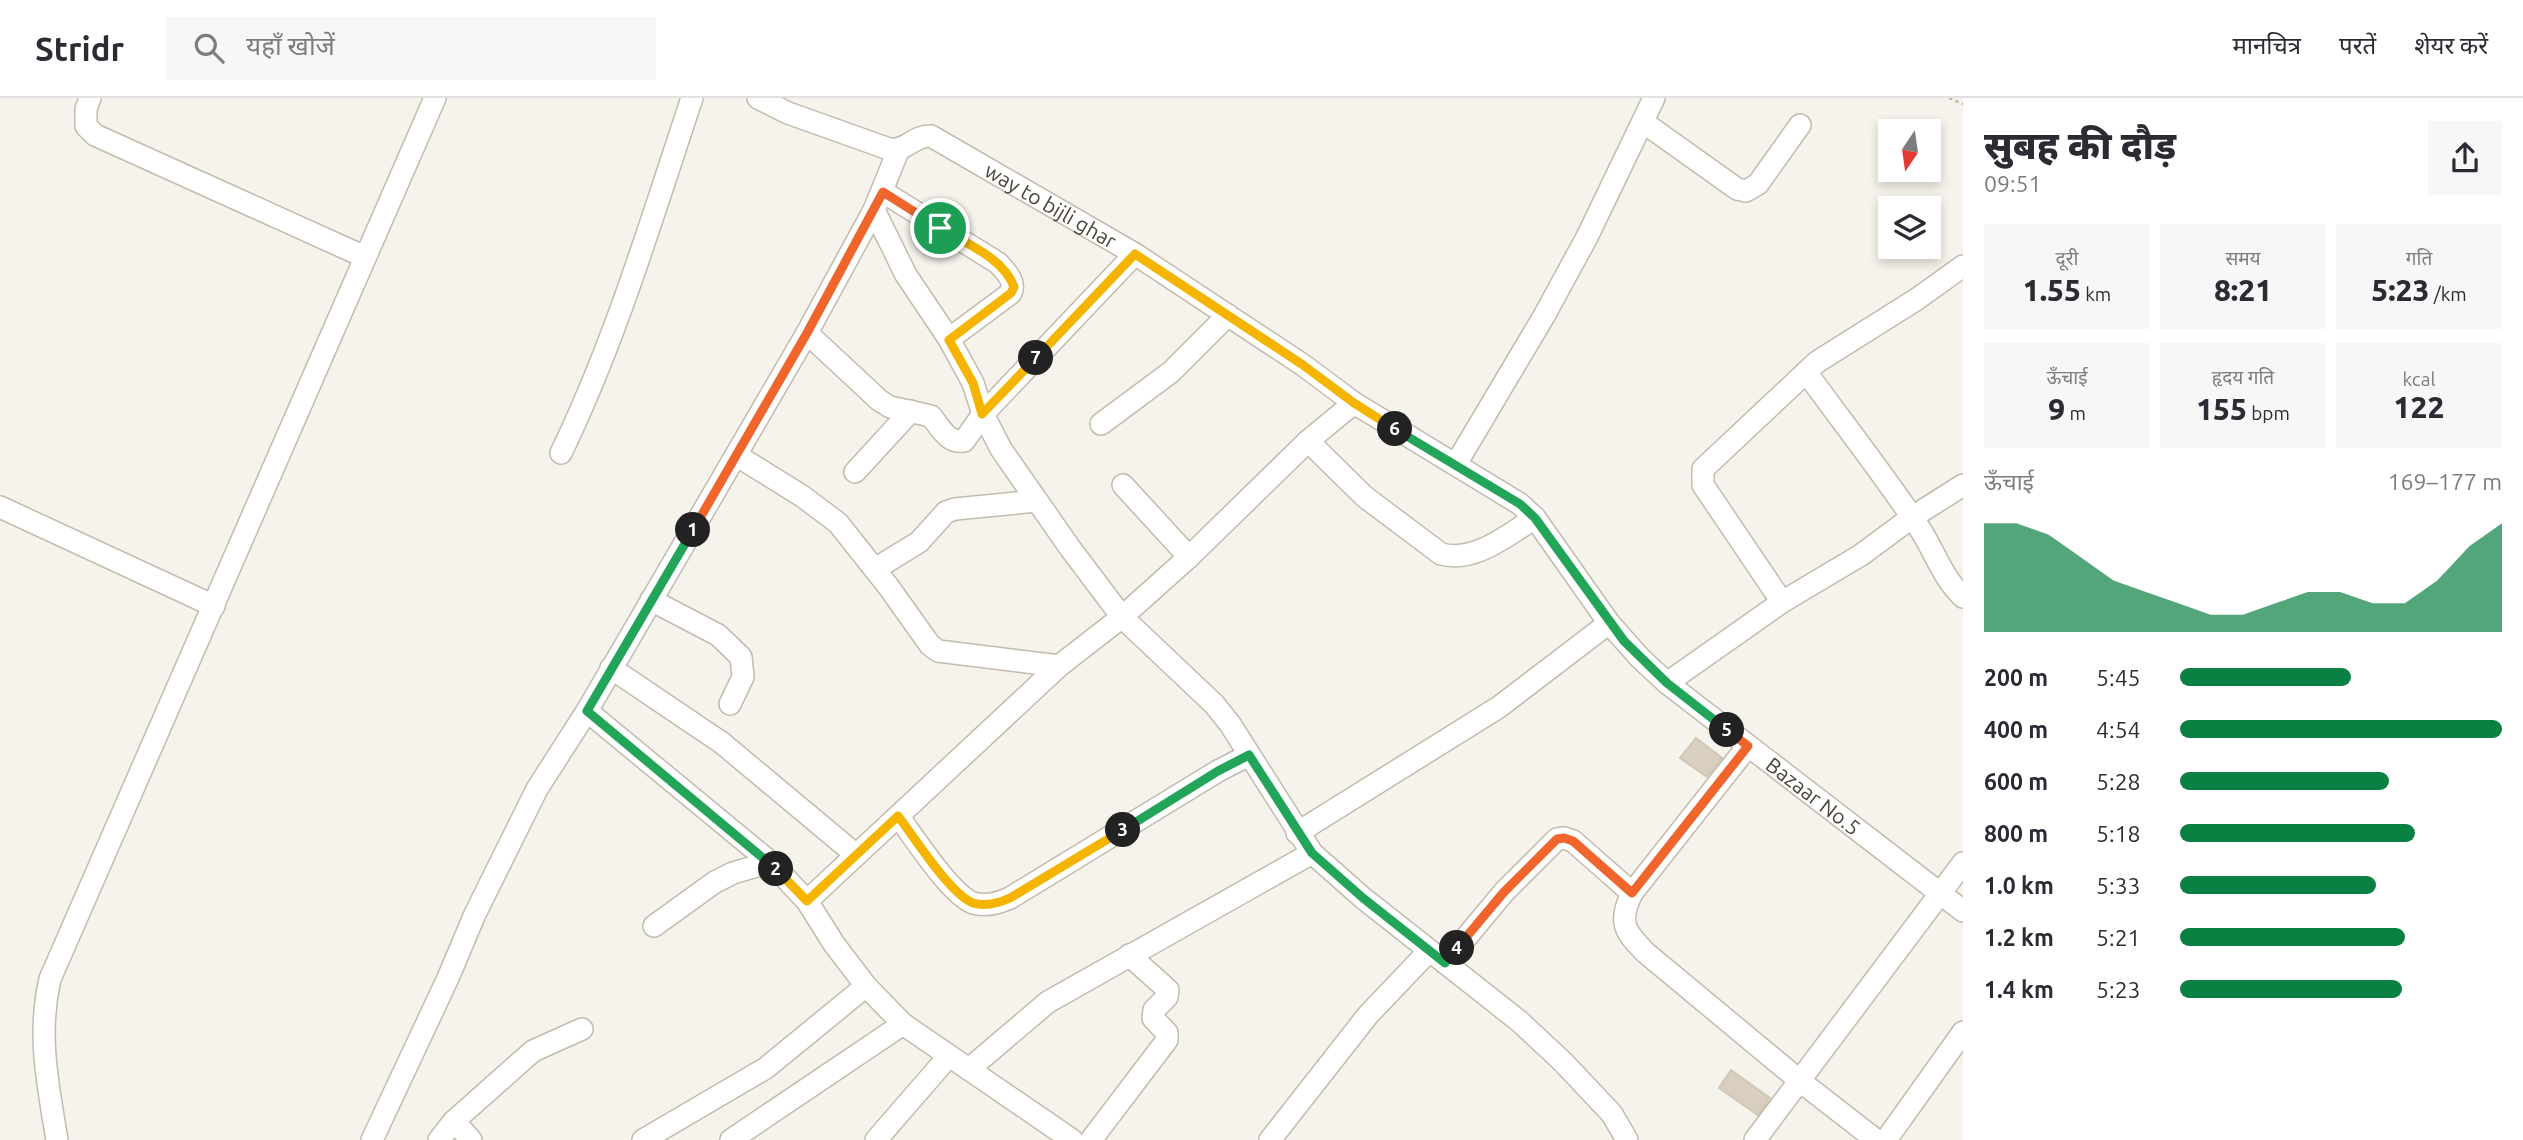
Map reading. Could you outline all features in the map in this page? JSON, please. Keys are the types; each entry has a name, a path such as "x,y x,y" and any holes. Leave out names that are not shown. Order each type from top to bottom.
{"street":[{"path":"90,98 86,109 86,126 95,135 365,257"},
{"path":"57,1140 42,1028 50,979 435,98"},
{"path":"561,453 582,411 628,291 692,98"},
{"path":"372,1140 449,978 475,914 537,789 587,711 807,333 879,201 898,150 788,113 758,98"},
{"path":"1456,464 1544,316 1587,237 1654,98"},
{"path":"1643,122 1737,189 1746,191 1758,184 1800,125"},
{"name":"way to bijli ghar","path":"898,150 918,138 932,136 1135,254 1393,428"},
{"path":"879,201 906,275 949,340 973,383 982,414 1001,449 1122,617 1214,704 1230,724 1312,853 1519,1021 1563,1062 1612,1114 1627,1140"},
{"path":"879,201 998,263 1011,280 1014,287 1011,293 949,340"},
{"path":"807,333 878,400 890,407 931,416 948,438 957,442 964,440 982,414 1135,254"},
{"path":"1782,602 1703,485 1702,475 1707,462 1728,446 1816,362 1917,299 1963,266"},
{"path":"1101,424 1171,372 1228,315"},
{"path":"1806,372 1912,518 1942,572 1963,597"},
{"path":"807,901 1059,666 1122,617 1189,557 1308,442 1354,403"},
{"path":"855,472 911,411"},
{"name":"Bazaar No.5","path":"1393,428 1520,504 1535,518 1609,623 1667,683 1963,911"},
{"path":"1308,442 1365,497 1441,554 1451,557 1477,552 1535,518"},
{"path":"736,455 824,511 838,523 930,645 938,651 1059,666"},
{"path":"1123,485 1189,557"},
{"path":"1667,683 1782,602 1861,555 1963,485"},
{"path":"875,569 925,537 946,512 1037,501"},
{"path":"0,507 214,607"},
{"path":"651,600 718,635 741,657 743,677 730,704"},
{"path":"1297,833 1499,707 1609,623"},
{"path":"611,668 722,743 855,854"},
{"path":"587,711 770,862 807,901 834,944 866,986 903,1024 1072,1140"},
{"path":"1748,746 1632,893 1623,918 1633,939 1646,953 1875,1140"},
{"path":"898,816 953,888 974,903 997,904 1249,755"},
{"path":"1270,1140 1368,1015 1437,957 1557,839 1573,841 1632,893"},
{"path":"969,1069 1048,1002 1312,853"},
{"path":"654,926 715,882 733,873 770,862"},
{"path":"1755,1140 1963,863"},
{"path":"1091,1140 1167,1040 1167,1033 1153,1018 1154,1010 1167,997 1168,990 1129,955"},
{"path":"643,1140 766,1068 866,986"},
{"path":"731,1140 903,1024"},
{"path":"439,1140 454,1121 533,1051 582,1029"},
{"path":"1886,1140 1963,1032"},
{"path":"876,1140 948,1057"},
{"path":"454,1121 471,1140"}],"path":[{"path":"1950,98 1963,104"}],"building":[{"path":"1696,738 1722,758 1707,777 1680,758"},
{"path":"1731,1070 1770,1098 1758,1115 1719,1088"}],"route":[{"path":"883,192 940,228 998,263 1006,271 1014,287 1011,293 949,340 973,383 982,414 1135,254 1303,365 1354,403 1520,504 1535,518 1609,623 1640,658 1667,683 1748,746 1632,893 1573,841 1557,839 1504,892 1445,963 1363,898 1312,853 1249,755 997,904 974,903 953,888 898,816 807,901 770,862 587,711 807,333 883,192"}]}
